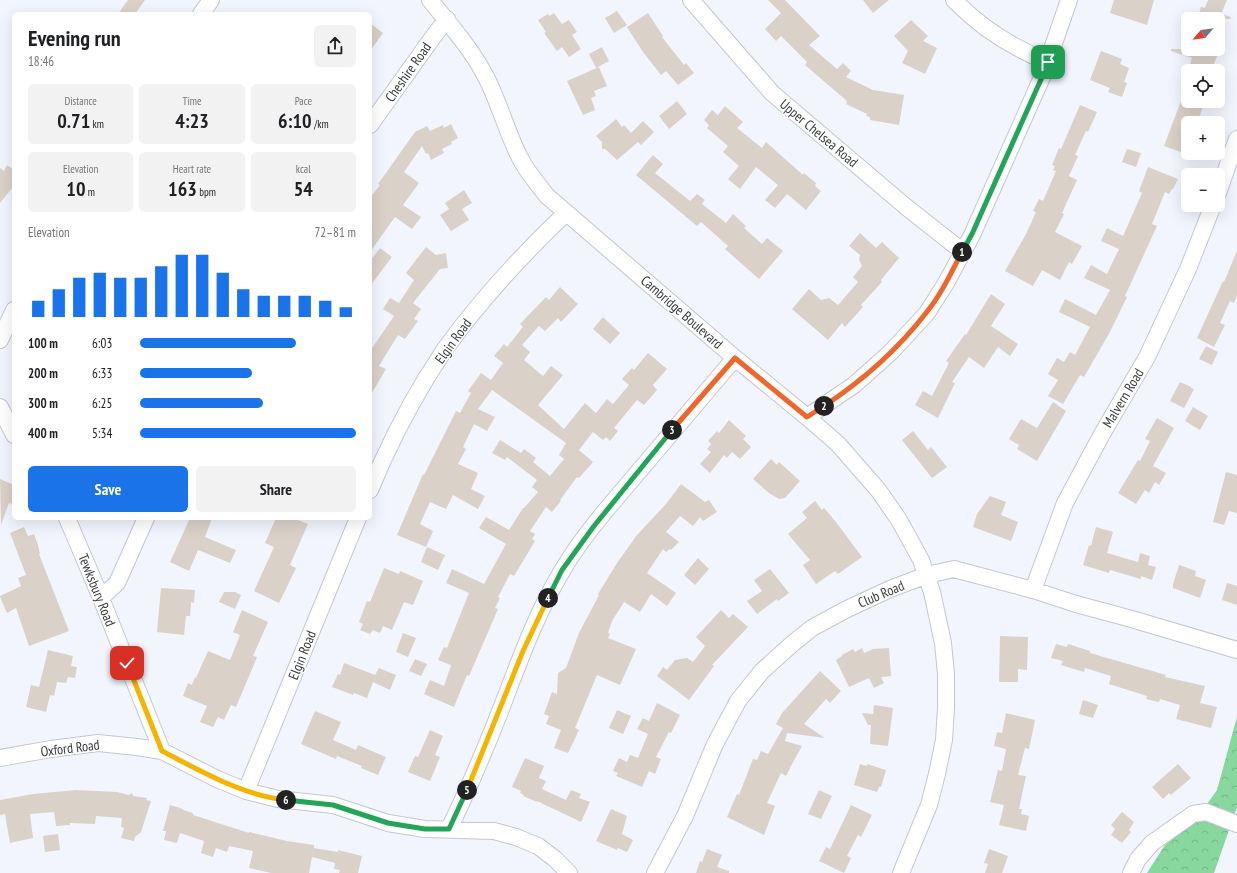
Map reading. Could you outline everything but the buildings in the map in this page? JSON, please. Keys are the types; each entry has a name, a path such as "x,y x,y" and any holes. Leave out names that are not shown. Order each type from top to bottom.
{"street":[{"path":"202,12 211,0"},
{"name":"Cambridge Boulevard","path":"430,0 462,38 486,76 519,156 530,175 547,196 665,296 735,358 838,444 879,491 899,520 921,560 927,575 944,651 946,674 944,740 929,805 901,873"},
{"name":"Upper Chelsea Road","path":"691,0 772,93 905,206 962,251"},
{"path":"954,0 981,24 1013,45 1048,62"},
{"path":"807,417 854,385 891,352 927,313 946,283 972,234 1043,75 1069,0"},
{"name":"Cheshire Road","path":"372,122 432,37 447,19"},
{"path":"1225,173 1237,139"},
{"name":"Malvern Road","path":"1033,590 1065,503 1102,434 1147,357 1188,269 1210,212"},
{"name":"Elgin Road","path":"372,485 386,451 418,392 444,349 490,291 527,250 566,213"},
{"path":"0,340 12,314"},
{"path":"449,829 485,748 526,644 562,570 612,503 735,358"},
{"path":"0,407 12,431"},
{"name":"Tewksbury Road","path":"68,520 101,598 162,751"},
{"path":"101,598 118,583 145,520"},
{"name":"Elgin Road","path":"246,791 357,520"},
{"name":"Club Road","path":"655,873 685,816 715,744 738,701 762,671 812,628 883,592 927,575 954,569 1033,590 1076,604 1237,650"},
{"name":"Oxford Road","path":"0,758 98,743 137,746 162,751 217,779 246,791 278,799 333,805 388,823 425,829 494,831 516,837 538,846 555,859 569,873"},
{"path":"1131,873 1138,859 1152,843 1193,814 1206,812 1237,824"}],"green space":[{"path":"1237,717 1237,807 1214,873 1147,873 1165,845 1196,820 1217,790"}],"route":[{"path":"127,663 162,751 217,779 246,791 278,799 333,805 388,823 425,829 449,829 491,734 523,651 542,609 562,570 594,526 659,446 735,358 807,417 854,385 891,352 927,313 946,283 972,234 1048,62"}]}
